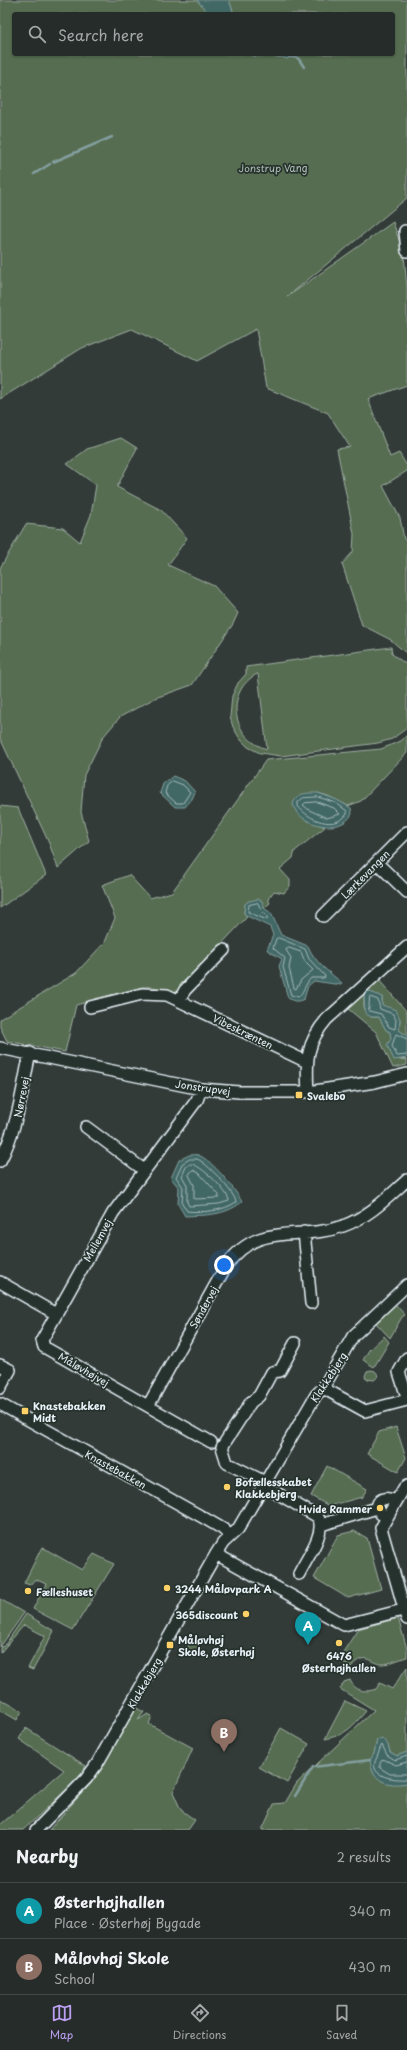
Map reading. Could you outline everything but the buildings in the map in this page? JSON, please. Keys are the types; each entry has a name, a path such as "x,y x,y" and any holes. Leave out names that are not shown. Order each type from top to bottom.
{"street":[{"path":"405,231 407,251"},
{"name":"Lærkevangen","path":"323,916 407,832"},
{"path":"377,863 407,892"},
{"path":"308,1092 306,1062 312,1040 327,1019 407,947"},
{"path":"180,999 185,990 224,950"},
{"name":"Vibeskrænten","path":"90,1007 142,994 168,995 180,999 306,1062"},
{"name":"Jonstrupvej","path":"0,1048 201,1088 240,1092 308,1092 375,1082 407,1074"},
{"name":"Nørrevej","path":"0,1161 10,1142 15,1126 30,1053"},
{"name":"Mellemvej","path":"56,1314 113,1213 197,1100 201,1088"},
{"path":"86,1127 144,1170"},
{"name":"Søndervej","path":"148,1406 229,1261 246,1247 268,1236 330,1230 359,1220 407,1180"},
{"path":"304,1232 311,1303"},
{"path":"0,1282 56,1314"},
{"name":"Klakkebjerg","path":"36,1830 62,1805 97,1764 216,1554 230,1536 238,1529 316,1394 323,1388 353,1336 405,1292"},
{"name":"Måløvhøjvej","path":"56,1314 42,1340 44,1347 211,1442"},
{"path":"295,1343 280,1371 272,1372 259,1396 251,1402 222,1447 227,1463 318,1517 320,1533 299,1574"},
{"path":"407,1358 399,1372 407,1397"},
{"path":"0,1365 10,1370 0,1388"},
{"path":"323,1388 365,1411 407,1400"},
{"name":"Knastebakken","path":"0,1404 204,1518 230,1536"},
{"path":"216,1554 344,1625 406,1612 381,1528 396,1501 407,1486"},
{"path":"378,1508 378,1504 382,1499 390,1498 396,1501"},
{"path":"320,1525 378,1508"},
{"path":"378,1508 387,1518"}],"green space":[{"name":"Jonstrup Vang","path":"0,0 197,0 207,12 12,12 12,56 256,56 288,59 289,56 395,56 395,12 233,12 229,0 407,0 407,198 287,297 393,222 404,255 407,288 407,385 368,399 390,457 399,453 407,466 407,471 383,486 400,518 404,539 407,542 407,654 391,640 362,625 342,564 353,552 354,534 337,449 350,447 328,413 266,388 256,329 197,361 132,329 82,348 0,399"},
{"path":"121,438 137,448 117,487 161,510 187,538 168,565 214,586 238,613 233,624 192,685 155,698 120,717 103,737 84,775 81,812 89,841 58,868 49,843 0,738 0,568 26,524 63,528 80,542 91,515 96,485 67,464 87,449"},
{"path":"391,647 392,654 407,665 407,728 392,739 378,743 281,756 260,753 248,747 240,739 233,727 230,717 232,696 238,683 246,674 246,667","holes":["258,674 267,749 255,744 246,736 240,726 236,714 236,703 240,692 247,682"]},
{"path":"407,735 407,753 361,801 348,806 328,796 318,793 296,811 304,818 325,827 295,851 293,858 280,869 290,880 290,886 284,893 274,891 268,899 270,903 264,908 249,901 245,904 244,913 247,917 176,992 153,987 142,987 76,1005 65,1052 7,1041 0,1027 0,1019 76,973 105,942 115,918 102,885 129,875 150,898 172,892 266,760 381,749 401,741"},
{"path":"0,806 18,808 46,875 0,908"},
{"path":"378,979 407,1012 407,1036 399,1030 400,1019 382,1005 382,997 368,991 364,995 364,1007 371,1017 379,1017 386,1030 390,1032 399,1060 407,1059 407,1065 393,1068 376,1032 347,1008"},
{"path":"395,1304 405,1315 402,1317 390,1338 375,1322"},
{"path":"384,1336 389,1342 374,1367 363,1360 369,1350"},
{"path":"367,1371 375,1371 379,1376 374,1380 366,1379 365,1376"},
{"path":"396,1427 406,1458 398,1472 367,1454 379,1432"},
{"path":"327,1466 367,1489 362,1497 329,1506 311,1496"},
{"path":"354,1531 367,1538 381,1589 348,1598 314,1578 338,1535"},
{"path":"42,1547 82,1570 94,1554 114,1564 73,1630 33,1609 46,1584 35,1579 30,1585 24,1583"},
{"path":"0,1599 24,1613 0,1647"},
{"path":"26,1614 54,1631 33,1670 28,1668 45,1636 24,1625 0,1653 0,1648 5,1645"},
{"path":"398,1618 407,1649 407,1657 385,1664 367,1659 360,1659 351,1667 338,1660 358,1629"},
{"path":"191,1639 200,1643 199,1646 201,1648 195,1658 186,1653"},
{"path":"407,1667 407,1752 397,1756 390,1752 388,1745 377,1740 374,1754 382,1781 389,1783 407,1783 407,1830 262,1830 274,1804 285,1803 297,1783 374,1710 340,1689 344,1682 350,1680 355,1687 364,1691 376,1689 380,1683 392,1689"},
{"path":"0,1699 22,1711 17,1720 0,1710"},
{"path":"345,1701 366,1711 357,1722 344,1733 325,1739"},
{"path":"134,1707 144,1712 138,1720 148,1714 152,1716 149,1724 193,1748 173,1792 181,1810 195,1820 188,1830 49,1830 90,1784"},
{"path":"26,1728 86,1766 78,1779 23,1830 0,1830 0,1825 64,1770 19,1739"},
{"path":"281,1728 309,1744 287,1783 259,1767"}],"water":[{"path":"197,0 229,0 233,12 207,12"},
{"path":"256,56 289,57 288,59"},
{"path":"173,776 185,781 195,792 192,799 185,807 175,807 160,793 163,784"},
{"path":"318,793 337,800 351,808 352,814 346,821 339,825 330,826 320,825 302,818 296,811 293,804 295,800 303,794"},
{"path":"258,899 262,901 264,908 271,913 281,935 308,946 318,962 342,983 341,985 314,981 308,986 304,999 296,1001 288,998 279,966 282,959 267,950 273,935 270,927 247,916 244,913 245,904 249,901"},
{"path":"368,991 382,997 382,1005 396,1010 400,1019 399,1030 407,1036 407,1058 394,1060 387,1045 391,1039 390,1032 386,1030 379,1017 371,1017 365,1013 364,995"},
{"path":"189,1155 198,1155 210,1162 229,1183 242,1202 235,1207 215,1214 185,1216 178,1204 179,1188 171,1178 179,1160"},
{"path":"382,1738 388,1745 390,1752 397,1756 407,1752 407,1783 387,1783 377,1778 374,1773 370,1760 374,1754 377,1740"}],"waterway":[{"path":"289,57 298,58 304,67"},
{"path":"53,162 112,137"},
{"path":"34,174 50,164"},
{"path":"295,1796 313,1767 370,1760"}],"place":[{"name":"Svalebo","path":"299,1095"},
{"name":"Knastebakken Midt","path":"25,1411"},
{"name":"Bofællesskabet Klakkebjerg","path":"227,1487"},
{"name":"Hvide Rammer","path":"380,1508"},
{"name":"3244 Måløvpark A","path":"167,1588"},
{"name":"Fælleshuset","path":"28,1591"},
{"name":"365discount","path":"246,1614"},
{"name":"6476 Østerhøjhallen","path":"339,1643"},
{"name":"Måløvhøj Skole, Østerhøj","path":"170,1645"},
{"name":"Østerhøjhallen","path":"308,1645"},
{"name":"Måløvhøj Skole","path":"224,1752"}]}
